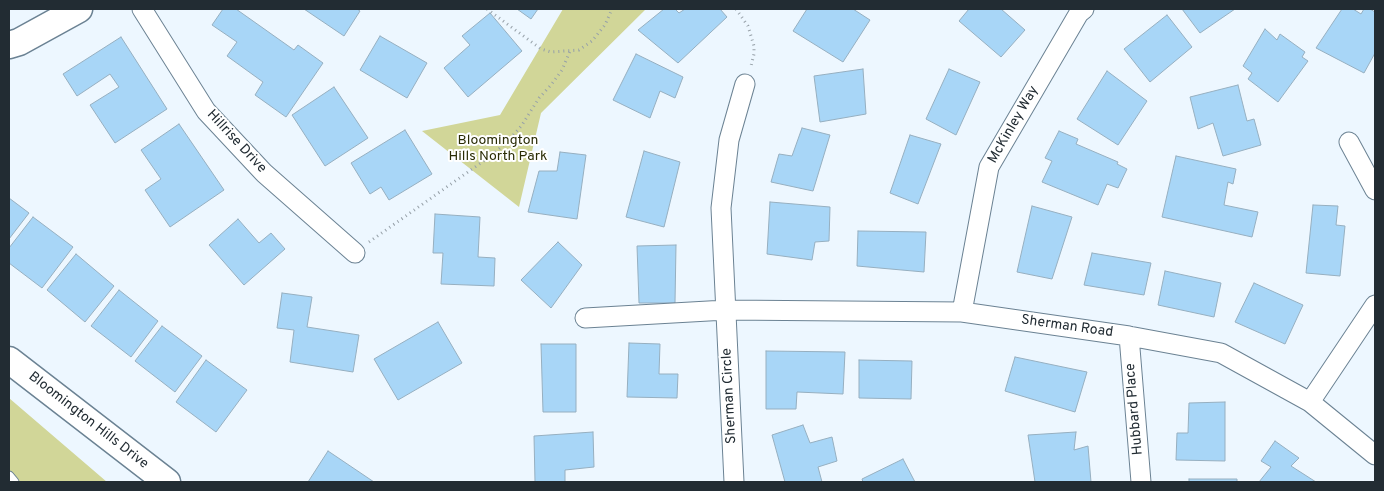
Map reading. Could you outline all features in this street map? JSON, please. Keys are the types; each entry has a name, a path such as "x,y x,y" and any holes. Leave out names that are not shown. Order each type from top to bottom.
{"street":[{"path":"9,45 19,42 79,9"},
{"name":"Hillrise Drive","path":"142,9 206,111 264,173 355,253"},
{"name":"McKinley Way","path":"962,312 989,167 1079,10"},
{"name":"Sherman Circle","path":"734,482 721,208 729,140 745,84"},
{"path":"1349,142 1375,190"},
{"path":"1310,402 1375,305"},
{"name":"Sherman Road","path":"585,318 726,310 962,312 1129,336 1221,353 1310,402 1375,455"},
{"name":"Hubbard Place","path":"1129,336 1141,482"},
{"name":"Bloomington Hills Drive","path":"9,360 167,482"}],"lane":[{"path":"9,476 14,482"}],"path":[{"path":"487,9 541,49 551,52 579,50 592,41 605,25 612,9"},
{"path":"736,9 748,26 754,46 754,54 745,84"},
{"path":"355,253 508,141 562,70 570,51"}],"green space":[{"name":"Bloomington Hills North Park","path":"563,9 646,9 541,113 519,207 422,131 500,115"},
{"path":"9,398 107,482 9,482"}],"building":[{"path":"223,9 236,9 294,50 298,45 323,63 286,117 255,95 263,82 227,56 237,42 212,25"},
{"path":"304,9 357,9 360,11 344,36"},
{"path":"517,9 538,9 531,19"},
{"path":"664,9 675,9 679,13 685,9 720,9 727,17 678,63 638,30"},
{"path":"807,9 853,9 870,20 843,62 793,31"},
{"path":"969,9 1001,9 1025,30 1001,57 959,21"},
{"path":"1182,9 1235,9 1200,33"},
{"path":"1342,9 1353,9 1361,14 1364,9 1370,9 1375,12 1375,53 1364,73 1316,48"},
{"path":"490,13 522,51 468,97 444,68 470,45 462,36"},
{"path":"1167,15 1192,47 1150,82 1124,49"},
{"path":"1265,29 1277,40 1280,34 1305,52 1302,57 1308,61 1278,102 1248,79 1252,73 1243,66"},
{"path":"380,36 427,63 407,98 360,70"},
{"path":"121,37 167,109 115,143 90,105 119,87 110,74 77,96 63,74"},
{"path":"636,54 683,77 675,98 660,91 650,118 613,100"},
{"path":"863,69 866,114 820,122 814,76"},
{"path":"949,69 980,82 956,135 926,119"},
{"path":"1107,71 1147,101 1118,145 1077,119"},
{"path":"1238,85 1247,121 1254,119 1261,145 1223,156 1213,123 1198,129 1190,97"},
{"path":"334,87 368,138 325,166 292,115"},
{"path":"179,124 224,190 170,227 145,190 161,179 141,150"},
{"path":"802,128 830,135 813,191 771,182 779,154 792,156"},
{"path":"405,130 432,174 389,200 381,187 370,194 351,163"},
{"path":"1059,131 1078,139 1076,144 1118,162 1117,164 1127,169 1118,188 1107,184 1098,205 1042,182 1052,161 1045,158"},
{"path":"910,135 941,144 918,204 890,193"},
{"path":"644,151 680,162 664,227 626,217"},
{"path":"560,152 586,155 577,219 528,212 539,171 557,171"},
{"path":"1176,156 1236,169 1233,184 1228,182 1224,205 1258,212 1252,237 1162,217"},
{"path":"9,198 29,213 9,239"},
{"path":"770,202 830,207 829,241 815,242 812,260 767,254"},
{"path":"1313,205 1338,206 1336,225 1345,226 1340,276 1306,273"},
{"path":"1032,206 1072,217 1052,279 1017,272"},
{"path":"435,214 480,217 478,257 495,258 494,286 441,284 443,253 433,253"},
{"path":"33,217 73,247 42,288 9,263 9,248"},
{"path":"238,219 259,243 271,233 285,249 244,285 209,245"},
{"path":"858,231 926,232 924,272 857,266"},
{"path":"558,242 582,265 551,308 521,280"},
{"path":"676,245 675,303 639,303 637,246"},
{"path":"1092,253 1151,263 1144,295 1084,285"},
{"path":"76,254 114,286 85,322 47,290"},
{"path":"1165,271 1221,283 1214,317 1158,305"},
{"path":"1254,283 1303,305 1285,344 1235,322"},
{"path":"119,290 158,321 131,357 91,326"},
{"path":"282,293 312,297 307,327 359,335 353,372 290,362 294,330 277,328"},
{"path":"438,322 462,363 398,400 374,359"},
{"path":"162,326 202,356 175,392 135,361"},
{"path":"629,343 660,344 659,374 678,374 677,398 627,397"},
{"path":"541,344 576,344 576,412 543,412"},
{"path":"766,351 845,352 843,394 797,392 796,409 766,409"},
{"path":"1015,357 1087,372 1075,412 1005,391"},
{"path":"206,360 247,390 216,432 176,402"},
{"path":"859,360 912,361 911,399 859,398"},
{"path":"1225,402 1225,461 1176,460 1177,433 1188,433 1189,403"},
{"path":"803,425 810,443 832,437 837,461 818,467 822,482 785,482 772,435"},
{"path":"593,432 594,467 565,470 565,482 535,482 534,436"},
{"path":"1076,432 1074,450 1088,446 1091,482 1035,482 1028,435"},
{"path":"1275,441 1299,458 1291,466 1316,482 1259,482 1271,467 1261,461"},
{"path":"328,451 374,482 308,482"},
{"path":"903,459 915,482 863,482 862,479"},
{"path":"1189,479 1237,479 1237,482 1189,482"}]}
